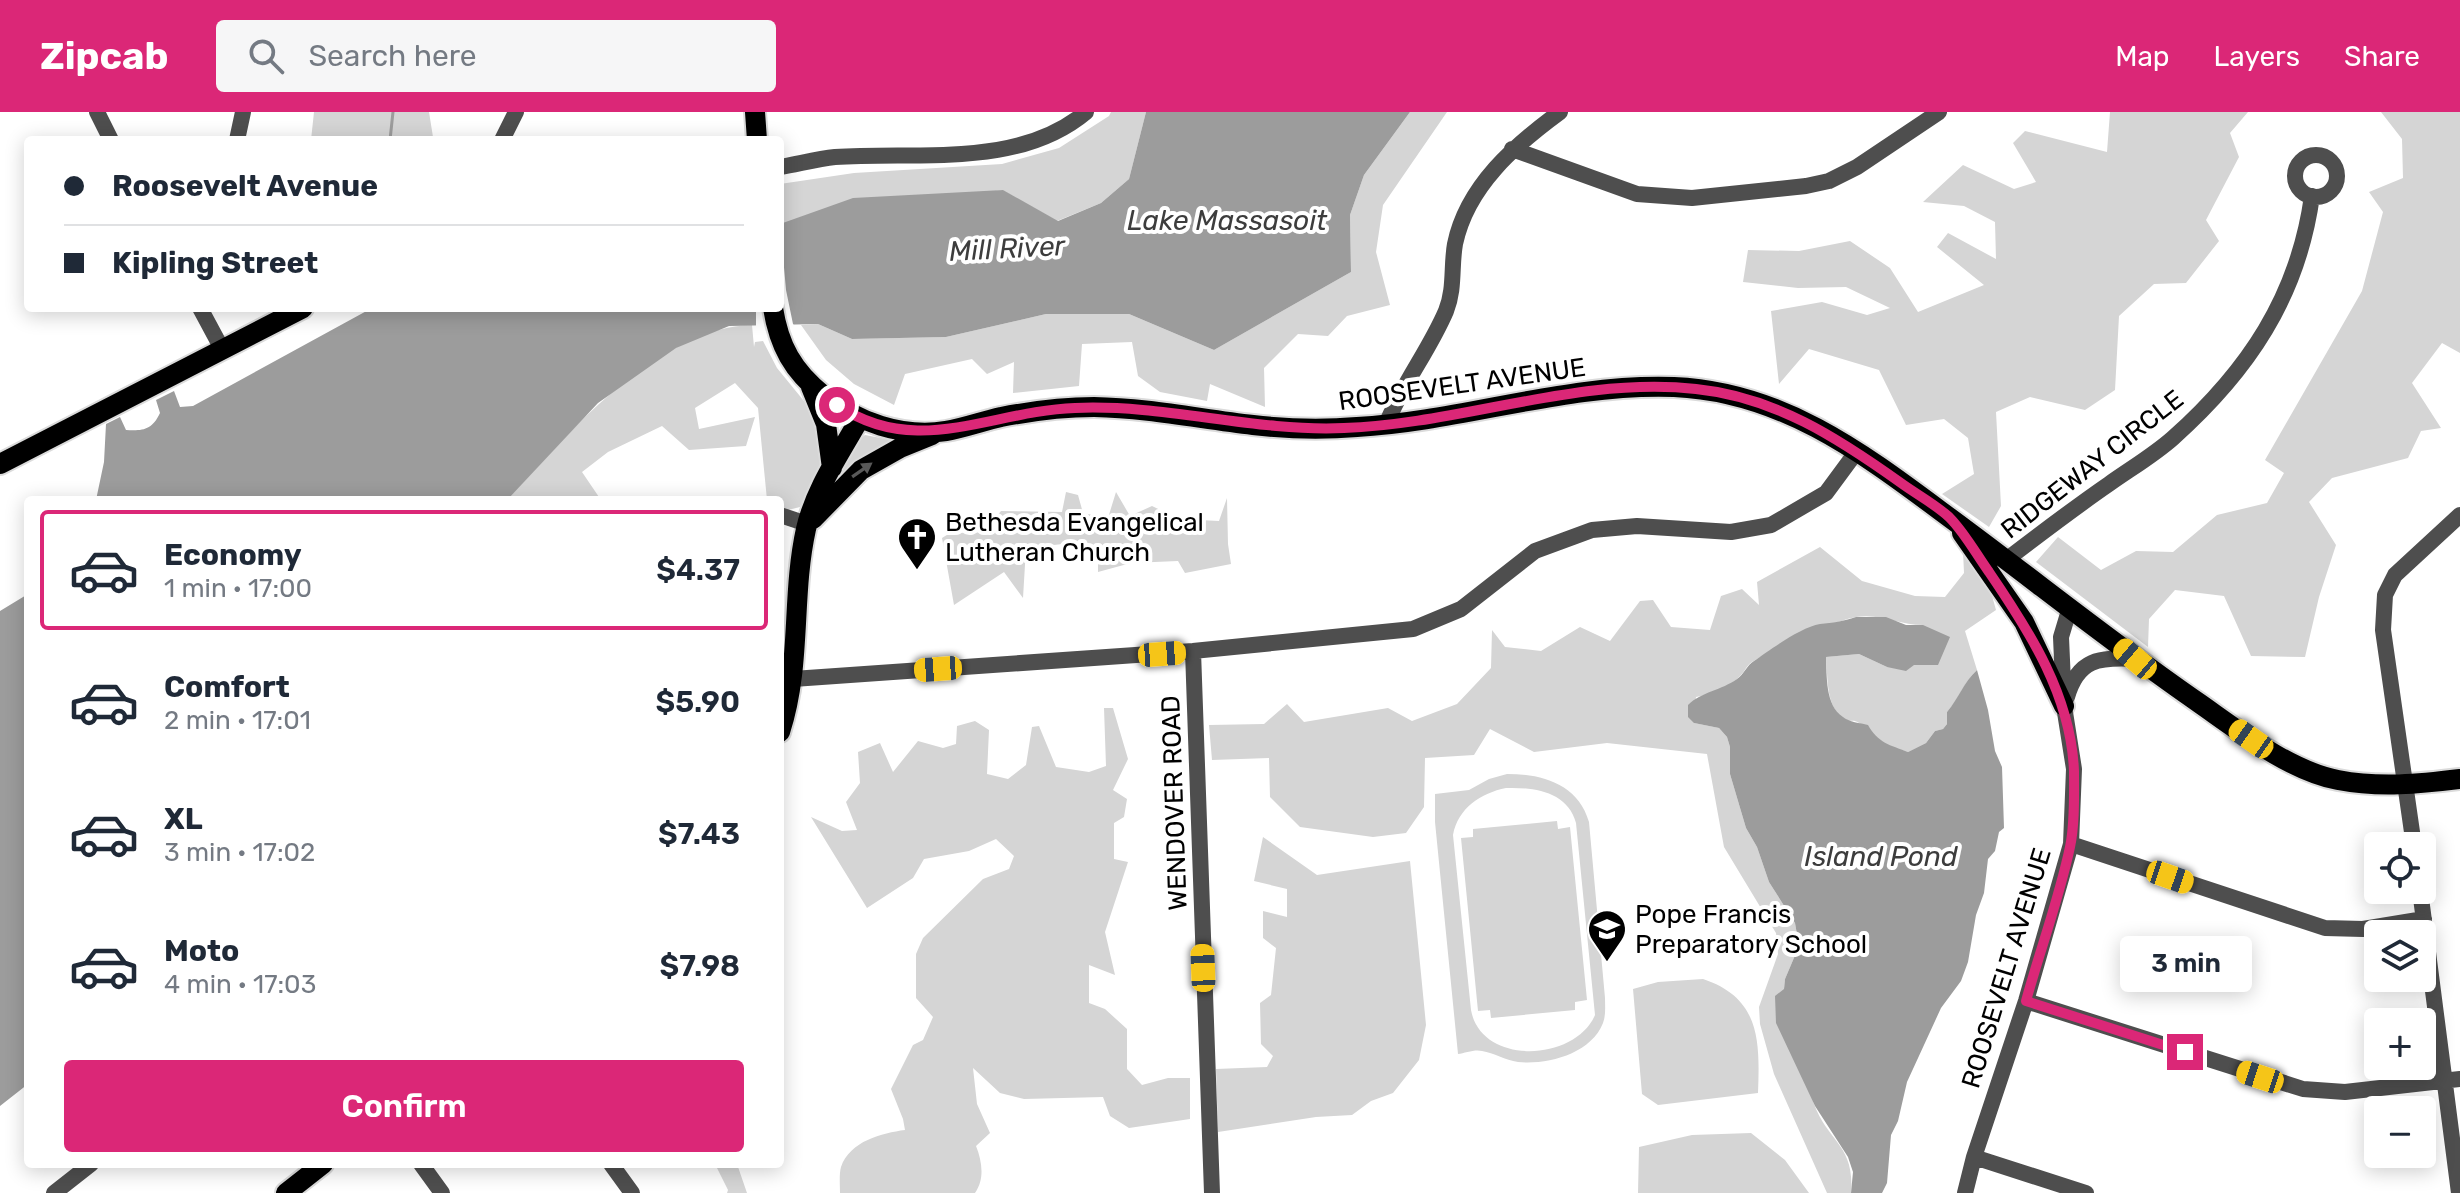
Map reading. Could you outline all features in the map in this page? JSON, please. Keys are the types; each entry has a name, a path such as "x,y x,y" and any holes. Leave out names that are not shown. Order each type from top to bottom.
{"main road":[{"path":"755,112 757,136"},
{"path":"0,464 295,312"},
{"name":"ROOSEVELT AVENUE","path":"774,312 779,339 792,364 809,383 860,418 893,429 945,431 1027,413 1083,407 1167,411 1280,427 1335,428 1386,425 1589,392 1670,387 1709,391 1772,407 1811,423 1857,451 2070,607"},
{"path":"809,383 826,424 832,468"},
{"path":"784,716 793,679 799,573 807,524 832,468 860,418"},
{"path":"807,524 861,470 900,448 945,431"},
{"name":"ROOSEVELT AVENUE","path":"1949,518 2024,622 2064,706"},
{"path":"2070,607 2135,659 2274,755 2336,780 2405,786 2460,779"},
{"path":"286,1193 318,1168"}],"street":[{"path":"97,112 109,136"},
{"path":"238,136 243,112"},
{"path":"504,136 516,112"},
{"path":"784,166 835,157 1009,150 1043,139 1086,112"},
{"path":"1386,425 1401,389 1426,350 1448,306 1455,243 1463,222 1489,177 1512,149 1560,112"},
{"path":"1512,149 1637,194 1692,198 1829,181 1857,167 1939,112"},
{"name":"RIDGEWAY CIRCLE","path":"2006,560 2171,440 2214,397 2255,346 2278,311 2304,243 2312,196"},
{"path":"202,312 222,349"},
{"path":"793,679 1193,651 1413,629 1461,609 1535,551 1592,530 1637,526 1731,532 1771,525 1826,493 1857,451"},
{"path":"2412,832 2383,630 2385,595 2395,575 2460,515"},
{"path":"784,516 807,524"},
{"name":"ROOSEVELT AVENUE","path":"1965,1193 2026,1001 2071,844 2074,769 2064,706 2061,637 2070,607"},
{"name":"WENDOVER ROAD","path":"1193,651 1212,1193"},
{"path":"2064,706 2070,685 2086,665 2107,658 2135,659"},
{"path":"2071,844 2325,928 2363,929 2424,919"},
{"path":"2422,904 2453,1080 2459,1193"},
{"path":"2026,1001 2303,1089 2345,1092 2453,1080"},
{"path":"1974,1157 2086,1193"},
{"path":"54,1193 86,1168"},
{"path":"424,1168 442,1193"},
{"path":"614,1168 632,1193"}],"shaded area":[{"path":"314,112 429,112 433,136 311,136"},
{"path":"1111,112 1146,112 1129,179 1101,203 1057,221 1002,190 784,223 784,183 854,173 1002,164 1059,148"},
{"path":"1410,112 1447,112 1383,205 1376,252 1390,305 1347,316 1328,336 1298,334 1264,368 1265,407 1210,384 1207,401 1160,392 1138,376 1132,342 1082,344 1079,386 1013,393 1014,362 987,374 972,359 905,374 894,405 854,384 826,360 801,325 818,324 852,339 946,337 1046,314 1129,314 1214,350 1351,272 1350,215 1364,175"},
{"path":"2110,112 2248,112 2230,133 2239,157 2206,220 2219,241 2186,283 2154,284 2119,316 2115,390 2085,410 2030,397 1996,412 2001,506 1989,527 1942,494 1974,474 1968,438 1944,419 1906,425 1879,370 1809,349 1779,384 1771,311 1822,302 1867,315 1890,308 1846,287 1798,288 1743,282 1748,250 1799,251 1850,241 1890,268 1918,312 1984,285 1937,247 1948,233 1996,259 1995,222 1964,206 1923,202 1963,165 2014,189 2036,182 2013,143 2025,131 2107,152"},
{"path":"2381,112 2460,112 2460,353 2442,343 2412,383 2441,428 2421,431 2408,458 2332,478 2309,502 2336,545 2319,597 2305,657 2251,656 2224,596 2175,590 2149,619 2148,647 2036,562 2058,537 2101,570 2136,551 2173,552 2217,515 2267,503 2284,473 2265,460 2362,291 2383,212 2369,192 2403,178 2402,139"},
{"path":"752,325 754,347 755,342 763,341 777,368 817,417 822,464 800,507 784,509 784,496 767,496 758,408 735,383 695,408 699,429 755,417 746,446 689,450 662,426 608,452 582,472 598,496 510,496 592,410 622,384 685,343 718,330"},
{"path":"865,435 897,441 832,488 858,440"},
{"path":"1066,492 1078,495 1083,513 1108,518 1116,492 1130,516 1152,506 1179,519 1219,521 1227,498 1231,564 1185,573 1178,561 1131,563 1098,572 1098,546 1072,543 1026,548 1023,598 1004,572 954,605 942,538 950,533 996,532 995,518 1001,511 1062,512"},
{"path":"1820,547 1862,581 1915,596 1945,597 1964,573 1963,551 1989,585 1996,610 1965,631 1977,670 1947,712 1947,724 1935,731 1926,743 1908,752 1883,744 1862,725 1840,715 1831,701 1826,657 1859,654 1887,667 1923,625 1874,617 1846,620 1773,650 1750,663 1731,684 1696,697 1694,723 1719,728 1727,737 1730,774 1746,828 1757,847 1769,882 1795,923 1799,946 1784,989 1814,1104 1845,1154 1851,1177 1851,1193 1827,1193 1774,1074 1760,1024 1759,1007 1778,954 1776,933 1724,847 1707,754 1607,743 1534,752 1490,729 1474,755 1425,758 1424,807 1406,833 1373,837 1300,827 1270,797 1269,758 1212,760 1209,725 1264,724 1287,704 1304,722 1388,708 1412,721 1457,704 1491,668 1492,630 1505,647 1541,651 1580,627 1610,641 1640,601 1653,600 1671,627 1710,630 1721,596 1742,589 1759,605 1757,582"},
{"path":"1104,708 1113,708 1128,759 1113,790 1127,799 1124,817 1114,823 1114,859 1128,862 1105,932 1115,975 1089,965 1089,1003 1105,1009 1127,1029 1127,1069 1142,1085 1168,1078 1190,1078 1190,1119 1129,1128 1110,1116 1103,1097 1024,1099 1000,1093 973,1068 977,1104 990,1133 976,1146 982,1170 975,1193 840,1193 841,1167 852,1151 877,1136 905,1130 891,1089 913,1045 923,1040 933,1017 916,998 916,954 923,938 983,879 1009,869 1014,856 996,839 969,851 924,859 913,878 867,908 811,817 842,831 857,830 846,802 860,783 858,752 880,743 893,772 918,741 943,748 956,744 957,726 975,721 989,730 987,774 1008,779 1026,765 1032,727 1039,726 1056,767 1089,772 1106,766"},
{"path":"1507,774 1533,776 1557,784 1576,798 1589,822 1605,1017 1589,1043 1567,1055 1542,1062 1518,1062 1479,1051 1458,1054 1435,822 1435,794 1469,790","holes":["1497,790 1538,790 1558,798 1566,804 1576,823 1595,1015 1584,1031 1569,1042 1550,1049 1529,1051 1509,1049 1492,1041 1478,1028 1471,1010 1453,835 1460,817 1472,803"]},
{"path":"1557,821 1558,829 1570,827 1587,1000 1575,1002 1575,1010 1491,1018 1490,1010 1478,1011 1461,838 1473,837 1473,829"},
{"path":"1263,837 1317,875 1410,861 1426,1025 1419,1060 1393,1093 1371,1101 1352,1115 1316,1117 1218,1132 1216,1069 1267,1067 1273,1056 1261,1044 1260,1003 1271,995 1276,948 1263,938 1263,911 1287,917 1287,889 1254,881"},
{"path":"1703,979 1736,997 1753,1023 1757,1039 1758,1093 1658,1105 1642,1094 1633,989 1658,982"},
{"path":"1751,1133 1785,1160 1809,1193 1638,1193 1639,1147 1692,1135"},
{"path":"717,1168 738,1168 747,1193 727,1193"}],"water":[{"name":"Lake Massasoit","path":"1146,112 1410,112 1364,175 1350,215 1351,272 1214,350 1129,314 1046,314 946,337 852,339 818,324 729,326 676,348 598,403 511,496 97,496 104,462 106,424 120,417 126,430 146,428 154,423 160,413 156,400 174,391 180,407 193,406 365,312 784,312 784,223 853,198 1003,190 1058,221 1101,203 1129,179"},
{"path":"24,596 24,1087 0,1106 0,611"},
{"name":"Island Pond","path":"1856,617 1886,617 1906,625 1923,625 1950,637 1938,665 1914,665 1906,671 1887,667 1859,654 1826,657 1828,690 1837,712 1848,720 1868,725 1880,740 1908,752 1926,743 1935,731 1943,729 1947,724 1947,712 1977,670 1995,751 2002,767 2004,828 1999,832 1995,851 1988,859 1984,893 1976,915 1968,962 1961,981 1941,1008 1907,1082 1898,1121 1891,1135 1887,1183 1882,1193 1851,1193 1853,1172 1848,1157 1815,1106 1776,1023 1775,996 1784,989 1799,946 1795,923 1769,882 1757,847 1746,828 1730,774 1727,737 1719,728 1694,723 1688,717 1688,705 1693,701 1737,679 1752,663 1786,640 1812,626"}],"pier":[{"path":"784,267 793,324 797,329 756,329 756,312 784,312"}],"waterway":[{"path":"390,136 393,112"}],"place":[{"name":"Bethesda Evangelical Lutheran Church","path":"917,571"},
{"name":"Pope Francis Preparatory School","path":"1607,963"}],"route":[{"path":"837,405 877,424 919,431 945,431 998,418 1083,407 1167,411 1256,426 1335,428 1386,425 1589,392 1670,387 1727,394 1799,417 1857,451 1949,518 2024,622 2064,706 2074,769 2071,844 2026,1001 2185,1052"}],"water label":[{"name":"Mill River","path":"1007,248"}]}
